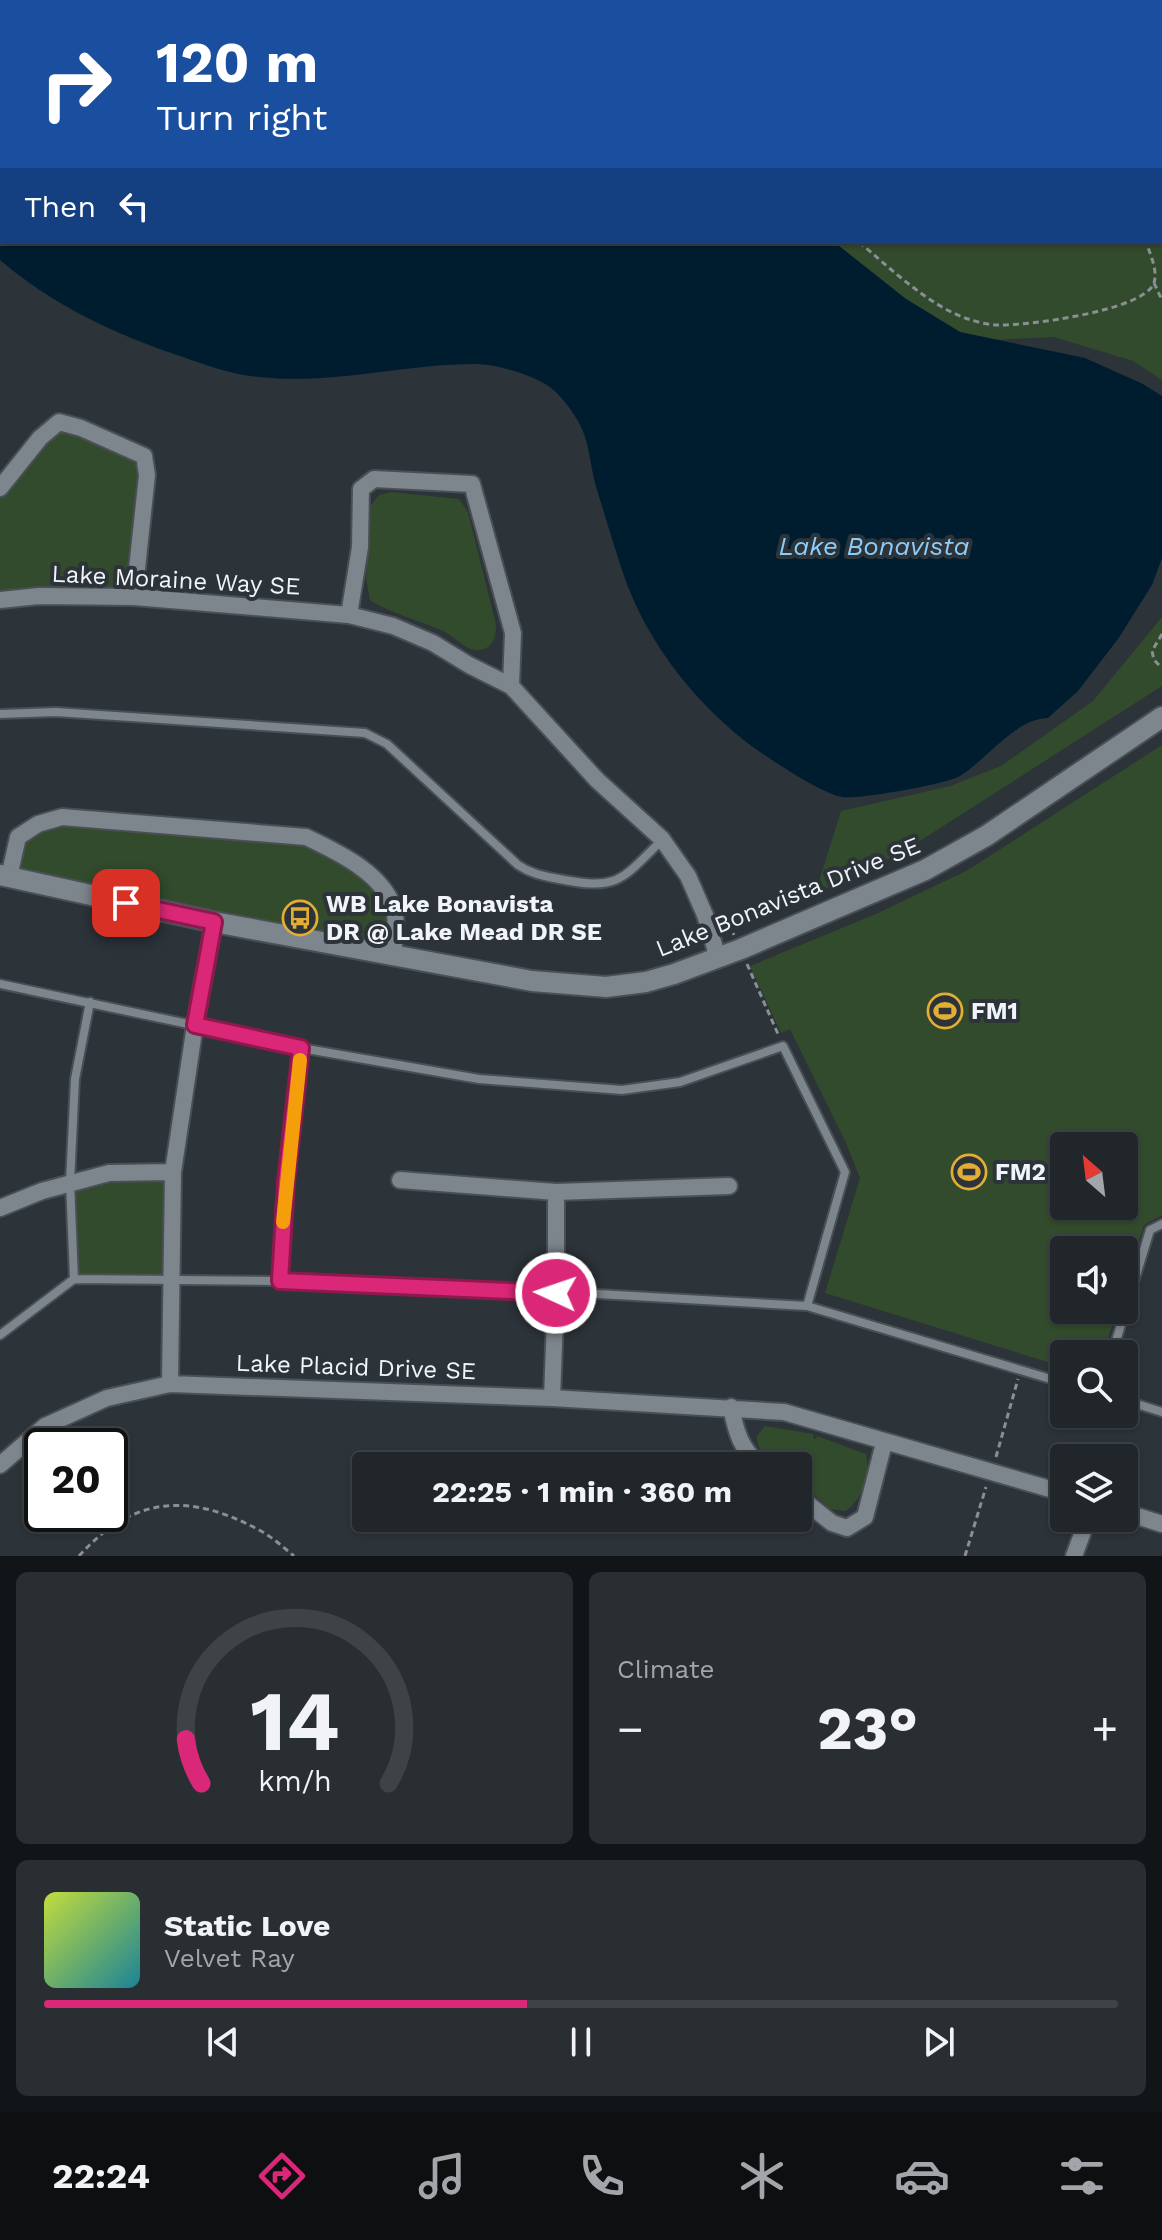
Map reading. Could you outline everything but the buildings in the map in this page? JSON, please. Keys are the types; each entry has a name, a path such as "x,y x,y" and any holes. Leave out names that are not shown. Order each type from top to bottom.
{"street":[{"path":"0,488 40,438 59,422 81,428 144,456 147,475 134,597"},
{"path":"349,615 360,547 361,489 374,479 472,484 513,633 511,686"},
{"name":"Lake Moraine Way SE","path":"0,600 39,596 134,597 349,615 393,626 433,643 511,686 597,780 662,839 688,876 705,915 718,958"},
{"name":"Lake Bonavista Drive SE","path":"393,953 395,914 385,889 334,850 306,837 62,817 38,824 18,837 4,876 214,922 532,981 606,987 646,982 741,949 925,870 955,854 1162,717"},
{"path":"170,1384 173,1172 214,922"},
{"path":"0,1208 70,1182 109,1173 173,1172"},
{"path":"400,1180 556,1192 729,1186"},
{"path":"552,1398 556,1192"},
{"name":"Lake Placid Drive SE","path":"0,1465 45,1426 107,1398 170,1384 552,1398 784,1412 1050,1489"},
{"path":"731,1407 737,1435 747,1452"},
{"path":"812,1507 832,1523 847,1528 865,1517 884,1443"},
{"path":"1138,1516 1162,1524"},
{"path":"1074,1556 1083,1532"}],"lane":[{"path":"0,714 56,712 365,733 387,744 518,865 530,873 588,884 607,884 627,874 662,839"},
{"path":"0,984 301,1048 479,1079 622,1090 680,1082 783,1046 845,1172 807,1306"},
{"path":"74,1279 70,1182 75,1079 90,1002"},
{"path":"280,1281 286,1181 301,1048"},
{"path":"1116,1340 1150,1230 1162,1224"},
{"path":"0,1335 74,1279 280,1281 807,1306 1050,1379"},
{"path":"1138,1404 1162,1412"}],"path":[{"path":"862,244 946,310 997,326 1060,320 1117,306 1140,296 1154,283"},
{"path":"1147,244 1155,271 1154,283 1162,300"},
{"path":"1162,634 1152,651 1154,660 1162,668"},
{"path":"729,924 783,1046"},
{"path":"965,1556 1020,1370"},
{"path":"79,1556 114,1523 142,1509 179,1504 218,1513 260,1530 294,1556"}],"green space":[{"path":"837,244 1162,244 1162,380 1133,361 1054,337 989,340 960,332 906,299"},
{"path":"59,422 144,456 134,597 0,600 0,488"},
{"path":"392,492 459,499 468,512 496,624 494,638 487,648 469,648 445,632 370,600 366,578 371,505 379,495"},
{"path":"1162,617 1162,686 901,853 815,894 841,811 950,786 1001,766 1093,701"},
{"path":"1162,745 1162,1215 1144,1225 1138,1244 1138,1236 1050,1236 1050,1324 1113,1324 1107,1340 1050,1340 1050,1363 825,1293 860,1178 790,1029 781,1033 750,966 878,913 968,870"},
{"path":"38,824 306,837 385,889 393,953 9,877 18,837"},
{"path":"173,1172 172,1278 74,1279 70,1182"},
{"path":"765,1426 813,1434 813,1438 817,1436 866,1454 866,1478 856,1501 845,1511 830,1509 812,1493 812,1452 762,1452 757,1436"}],"water":[{"name":"Lake Bonavista","path":"0,244 837,244 906,299 960,332 1085,358 1162,396 1162,558 1152,585 1118,639 1078,691 1048,718 1024,725 970,769 952,779 865,796 834,795 800,778 738,735 696,695 661,650 633,599 623,573 595,483 583,431 566,404 544,383 515,371 475,364 287,379 230,372 158,348 87,318 42,291 0,260"}],"slow traffic":[{"path":"283,1222 300,1060"}],"place":[{"name":"WB Lake Bonavista DR @ Lake Mead DR SE","path":"300,918"},
{"name":"FM1","path":"945,1011"},
{"name":"FM2","path":"969,1172"}],"route":[{"path":"126,903 214,922 195,1025 301,1048 286,1181 280,1281 556,1293"}]}
